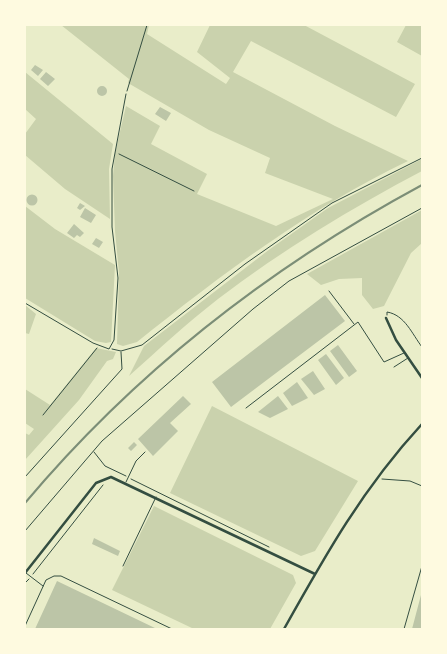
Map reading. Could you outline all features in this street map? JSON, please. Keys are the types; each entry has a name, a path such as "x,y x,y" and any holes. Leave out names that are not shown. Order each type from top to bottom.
{"street":[{"path":"386,318 396,340 422,378"},
{"path":"284,629 342,527 376,478 422,424"},
{"path":"25,573 96,483 107,477 125,482 156,496 315,574"}],"lane":[{"path":"25,303 109,349 114,340 118,278 111,197 114,152 126,94"},
{"path":"329,291 354,325"},
{"path":"246,408 358,322 384,362 404,353"},
{"path":"394,367 408,358"},
{"path":"125,482 136,462 145,452"},
{"path":"123,566 156,496"},
{"path":"404,629 422,566"},
{"path":"25,573 44,586"},
{"path":"25,626 46,580 54,576 61,576 172,629"}],"path":[{"path":"126,94 147,25"},
{"path":"114,152 194,191"},
{"path":"109,349 121,351 142,345 245,264 332,203 422,158"},
{"path":"25,530 93,451 166,383 253,308 289,281 422,208"},
{"path":"386,318 387,312 401,317 422,348"},
{"path":"43,415 100,345"},
{"path":"25,476 122,369 121,351"},
{"path":"93,451 105,466 273,549"},
{"path":"125,482 127,477"},
{"path":"376,478 410,481 422,486"},
{"path":"25,583 104,484"}],"green space":[{"path":"61,25 149,25 147,34 226,84 230,78 197,52 210,25 304,25 415,84 396,117 251,41 233,72 335,126 408,161 372,179 302,221 234,267 137,342 123,346 117,344 119,273 113,176 115,153 126,106 160,126 151,144 207,174 197,194 276,226 333,199 265,173 270,158 209,130 128,83 129,79"},
{"path":"406,25 422,25 422,56 397,42"},
{"path":"25,72 113,144 109,169 110,219 65,189 25,155 25,134 36,119 25,109"},
{"path":"422,159 422,171 344,215 242,281 206,308 129,376 144,346 270,249 328,208"},
{"path":"25,206 55,229 115,265 111,342 95,341 25,298"},
{"path":"422,210 422,243 411,253 384,306 373,309 362,295 362,278 339,279 321,285 307,274"},
{"path":"25,305 36,314 29,334 25,333"},
{"path":"96,348 116,352 113,359 107,361 79,400 25,460 25,433 29,435 34,429 25,423 25,389 50,405"},
{"path":"212,406 358,481 315,551 301,556 170,493"},
{"path":"154,506 293,575 296,583 270,629 194,629 112,590"}],"building":[{"path":"35,65 43,70 38,76 31,70"},
{"path":"46,72 55,79 48,86 40,79"},
{"path":"100,86 104,86 107,91 106,95 100,96 97,93 97,89"},
{"path":"160,107 171,113 166,121 155,114"},
{"path":"30,195 34,195 37,200 36,204 30,205 27,202 27,198"},
{"path":"80,203 85,206 80,210 77,208"},
{"path":"85,208 96,215 91,223 80,217"},
{"path":"74,224 84,233 80,237 77,235 74,238 67,233"},
{"path":"96,238 103,242 99,248 92,244"},
{"path":"325,295 345,321 231,407 212,382"},
{"path":"338,345 357,371 349,377 330,351"},
{"path":"326,354 344,378 336,385 318,360"},
{"path":"313,371 325,389 314,395 301,379"},
{"path":"297,382 308,398 292,406 283,393"},
{"path":"183,396 191,404 170,423 178,431 153,456 138,439"},
{"path":"278,396 288,409 270,418 258,412"},
{"path":"134,442 137,445 131,451 128,448"},
{"path":"94,538 120,551 118,556 92,544"},
{"path":"57,581 157,629 35,629"},
{"path":"421,595 422,629 412,629"}],"railway":[{"path":"25,503 112,409 208,325 311,251 422,185"}]}
